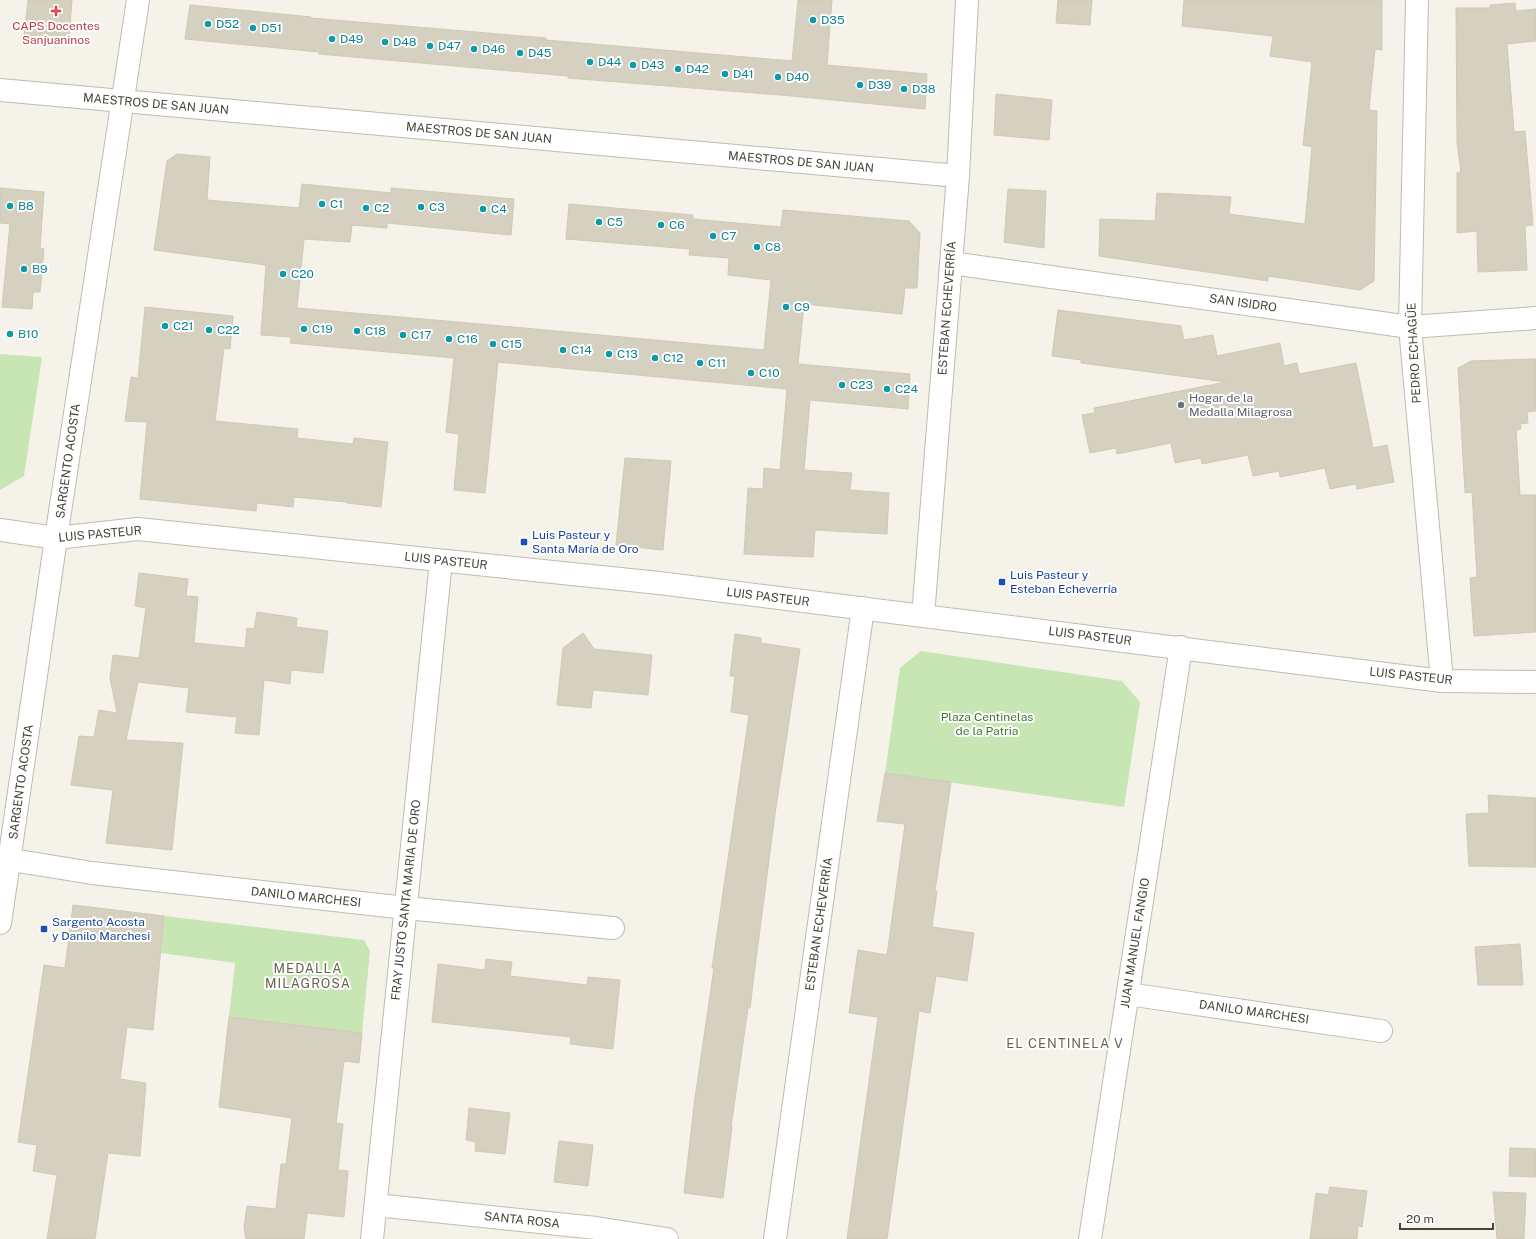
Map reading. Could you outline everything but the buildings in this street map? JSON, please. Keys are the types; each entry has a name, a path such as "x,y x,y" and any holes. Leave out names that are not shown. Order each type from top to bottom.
{"street":[{"name":"SARGENTO ACOSTA","path":"0,923 5,859 56,538 138,0"},
{"name":"ESTEBAN ECHEVERRÍA","path":"923,616 958,176 967,0"},
{"name":"PEDRO ECHAGÜE","path":"1417,0 1410,327 1442,681"},
{"name":"MAESTROS DE SAN JUAN","path":"0,90 958,176"},
{"name":"SAN ISIDRO","path":"951,263 1410,327 1536,318"},
{"name":"LUIS PASTEUR","path":"0,530 56,538 138,529 659,584 1181,647 1442,681 1536,682"},
{"name":"FRAY JUSTO SANTA MARIA DE ORO","path":"372,1239 441,561"},
{"name":"ESTEBAN ECHEVERRÍA","path":"775,1239 863,608"},
{"name":"JUAN MANUEL FANGIO","path":"1090,1239 1181,647"},
{"name":"DANILO MARCHESI","path":"5,859 92,872 406,908 613,928"},
{"name":"DANILO MARCHESI","path":"1128,994 1381,1031"},
{"name":"SANTA ROSA","path":"376,1205 596,1228 668,1239"}],"green space":[{"path":"0,354 42,357 24,476 0,490"},
{"name":"Plaza Centinelas de la Patria","path":"921,651 1122,681 1140,702 1124,807 885,773 900,668"},
{"path":"164,916 364,940 370,951 362,1033 229,1017 235,963 161,953"}],"place":[{"name":"CAPS Docentes Sanjuaninos","path":"56,11"},
{"name":"D35","path":"813,20"},
{"name":"D52","path":"208,24"},
{"name":"D51","path":"253,28"},
{"name":"D49","path":"332,39"},
{"name":"D48","path":"385,42"},
{"name":"D47","path":"430,46"},
{"name":"D46","path":"474,49"},
{"name":"D45","path":"520,53"},
{"name":"D44","path":"590,62"},
{"name":"D43","path":"633,65"},
{"name":"D42","path":"678,69"},
{"name":"D41","path":"725,74"},
{"name":"D40","path":"778,77"},
{"name":"D39","path":"860,85"},
{"name":"D38","path":"904,89"},
{"name":"C1","path":"322,204"},
{"name":"B8","path":"10,206"},
{"name":"C3","path":"421,207"},
{"name":"C2","path":"366,208"},
{"name":"C4","path":"483,209"},
{"name":"C5","path":"599,222"},
{"name":"C6","path":"661,225"},
{"name":"C7","path":"713,236"},
{"name":"C8","path":"757,247"},
{"name":"B9","path":"24,269"},
{"name":"C20","path":"283,274"},
{"name":"C9","path":"786,307"},
{"name":"C21","path":"165,326"},
{"name":"C19","path":"304,329"},
{"name":"C22","path":"209,330"},
{"name":"C18","path":"357,331"},
{"name":"B10","path":"10,334"},
{"name":"C17","path":"403,335"},
{"name":"C16","path":"449,339"},
{"name":"C15","path":"493,344"},
{"name":"C14","path":"563,350"},
{"name":"C13","path":"609,354"},
{"name":"C12","path":"655,358"},
{"name":"C11","path":"700,363"},
{"name":"C10","path":"751,373"},
{"name":"C23","path":"842,385"},
{"name":"C24","path":"887,389"},
{"name":"Hogar de la Medalla Milagrosa","path":"1181,405"},
{"name":"Luis Pasteur y Santa María de Oro","path":"524,542"},
{"name":"Luis Pasteur y Esteban Echeverría","path":"1002,582"},
{"name":"Sargento Acosta y Danilo Marchesi","path":"44,929"}],"district":[{"name":"MEDALLA MILAGROSA","path":"308,976"},
{"name":"EL CENTINELA V","path":"1065,1043"}]}
